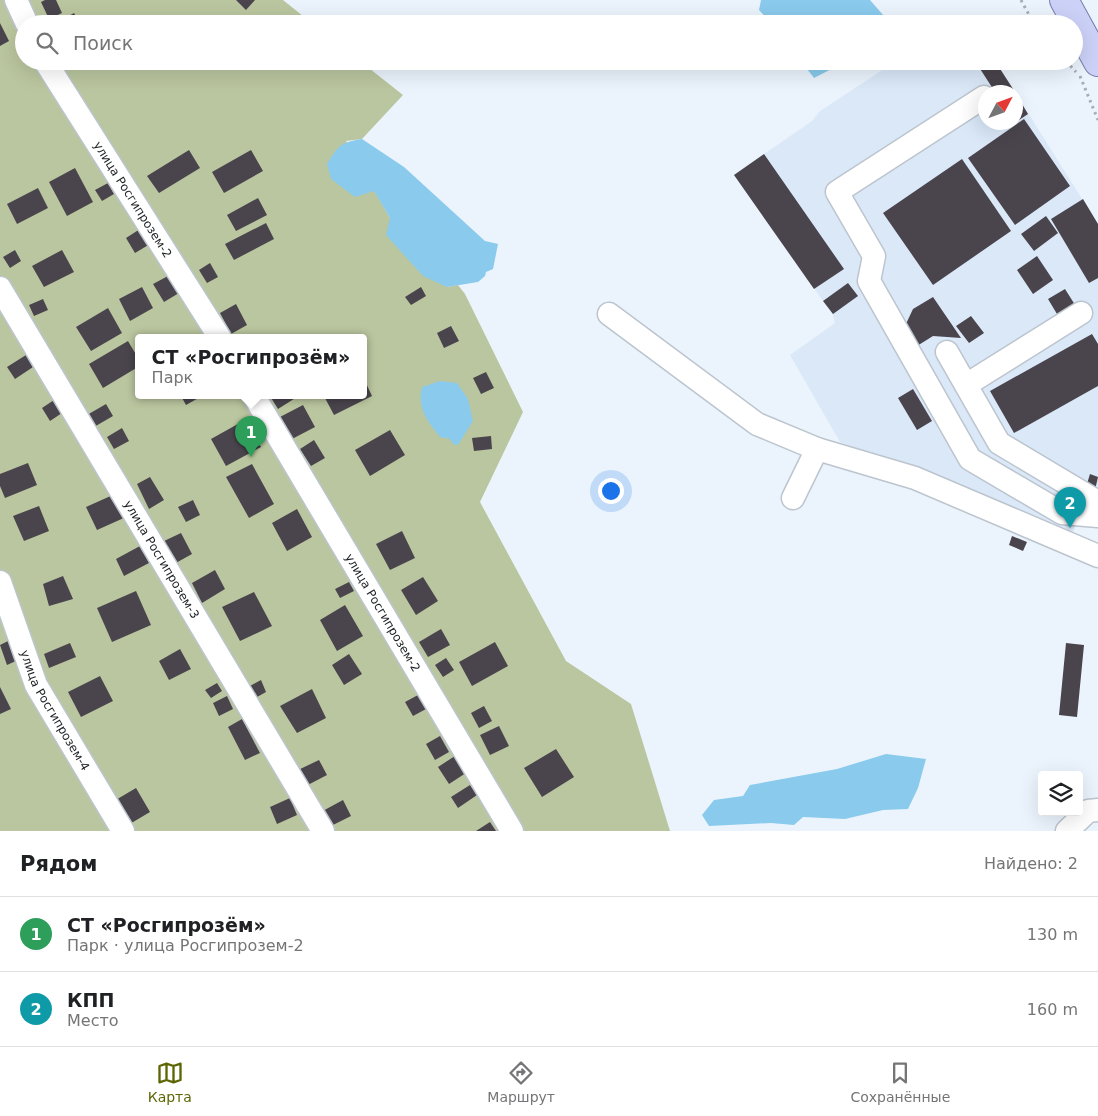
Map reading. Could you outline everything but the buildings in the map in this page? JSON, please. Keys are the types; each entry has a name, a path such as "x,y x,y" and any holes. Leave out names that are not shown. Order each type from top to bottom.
{"main road":[{"path":"1064,0 1072,15"},
{"path":"1083,35 1098,62"}],"street":[{"path":"16,0 23,15"},
{"name":"улица Росгипрозем-2","path":"51,70 217,334"},
{"path":"978,101 837,192 874,256 869,281 970,459 1062,512 1098,516"},
{"name":"улица Росгипрозем-3","path":"0,288 323,831"},
{"path":"966,385 1081,313"},
{"path":"609,314 757,424 817,449 914,478 1098,556"},
{"path":"946,352 999,443 1098,502"},
{"name":"улица Росгипрозем-2","path":"256,399 512,831"},
{"path":"793,498 817,449"},
{"name":"улица Росгипрозем-4","path":"0,582 36,685 123,831"},
{"path":"1067,831 1088,811 1098,810"}],"path":[{"path":"1021,0 1029,15"},
{"path":"1074,70 1080,76 1098,120"}],"shaded area":[{"path":"882,70 1001,70 1010,85 978,85 978,130 1023,130 1023,105 1098,224 1098,485 1077,522 1071,537 840,442 790,355 835,323 833,315 734,175 812,121 820,111"}],"green space":[{"path":"0,0 283,0 302,15 15,15 15,70 371,70 403,95 362,139 346,141 390,218 447,287 458,285 465,294 523,412 480,502 566,661 631,704 670,831 0,831"}],"water":[{"path":"761,0 870,0 883,15 764,15 759,10"},
{"path":"808,70 830,70 814,78"},
{"path":"362,139 404,167 485,241 498,244 493,269 486,272 485,276 478,282 447,287 423,276 386,235 390,218 374,191 355,197 331,179 327,164 334,153 345,143"},
{"path":"440,381 457,383 468,399 473,421 458,445 453,444 450,439 440,437 427,420 422,408 422,387"},
{"path":"886,754 926,759 918,788 908,809 883,810 845,819 803,817 794,825 771,823 709,826 702,815 714,800 743,796 750,785 837,769"}],"place":[{"name":"СТ «Росгипрозём»","path":"251,457"},
{"name":"КПП","path":"1070,528"}]}
